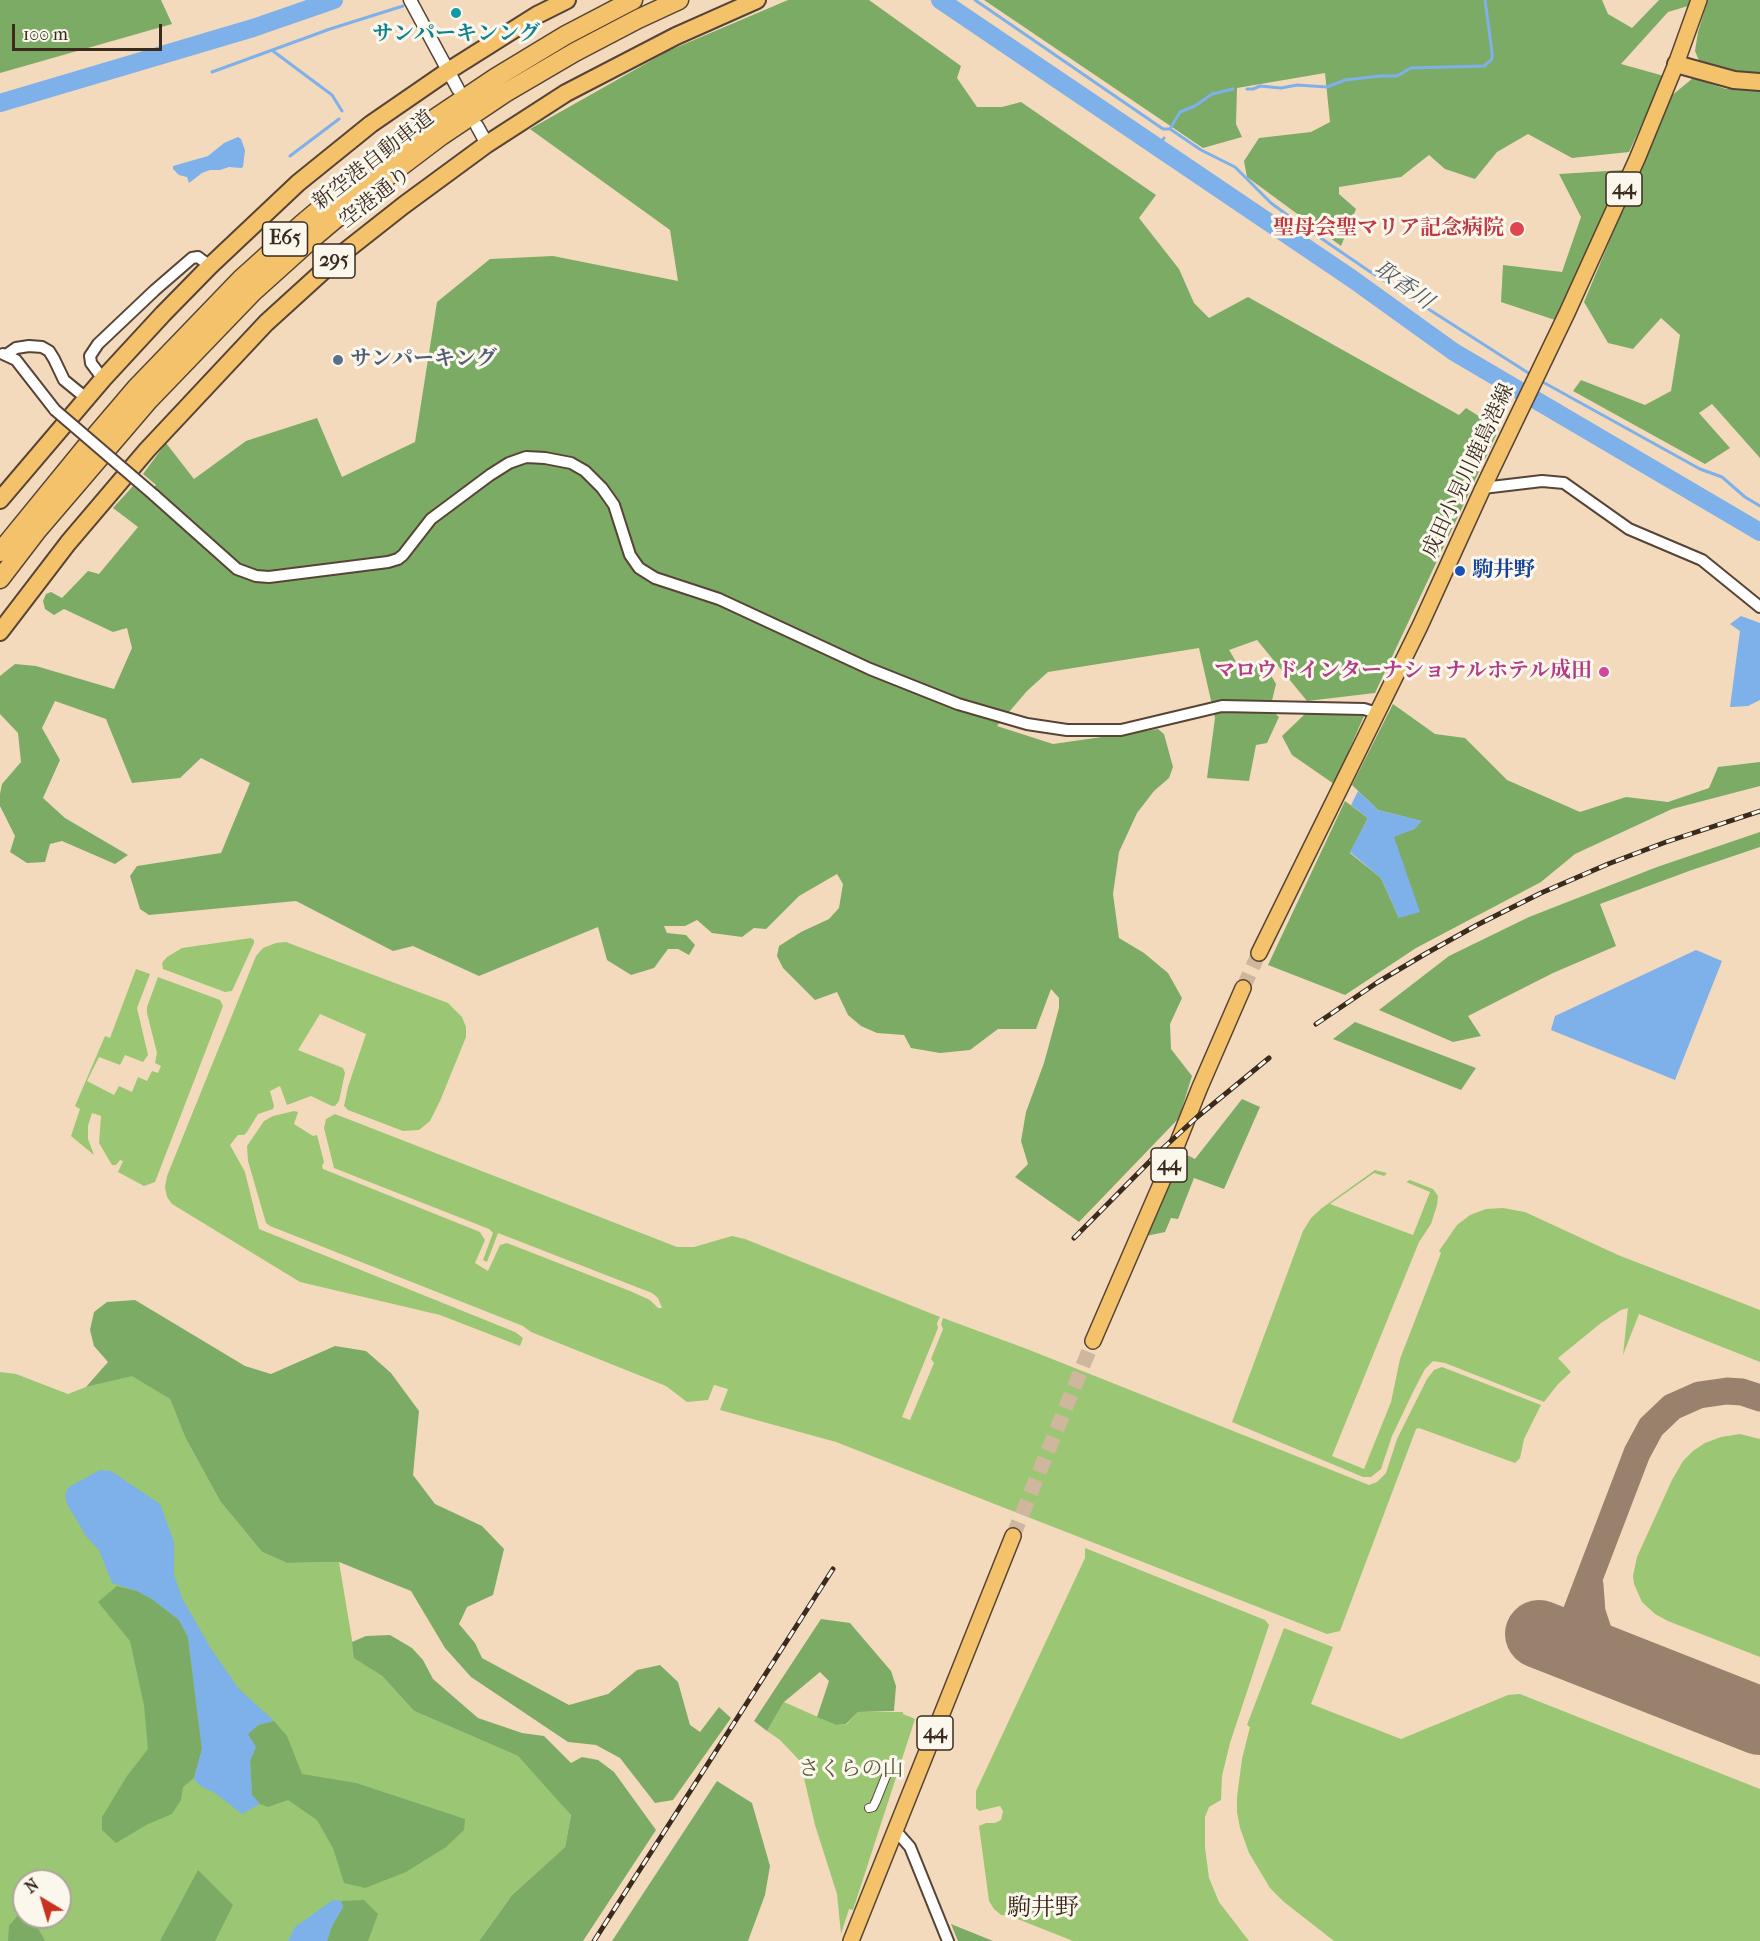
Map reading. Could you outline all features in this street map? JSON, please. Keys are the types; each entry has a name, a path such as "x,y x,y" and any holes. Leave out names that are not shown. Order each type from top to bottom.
{"highway":[{"path":"0,500 102,379 163,314 210,266 316,168 371,124 448,71 537,15 567,0"},
{"name":"新空港自動車道","path":"0,552 136,388 241,279 302,224 359,176 422,128 495,78 566,35 633,0"},
{"name":"新空港自動車道","path":"0,579 50,516 149,400 253,292 321,231 371,189 441,136 505,93 575,52 679,0"},
{"name":"空港通り","path":"0,632 68,543 123,477 204,387 266,323 343,253 487,144 566,93 676,36 757,0"},
{"path":"1676,64 1734,80 1760,82"}],"main road":[{"name":"成田小見川鹿島港線","path":"1258,953 1377,713 1567,313 1637,159 1676,64 1699,0"},
{"name":"44","path":"1093,1341 1244,988"},
{"name":"44","path":"851,1941 1013,1536"}],"street":[{"path":"410,0 458,88"},
{"path":"477,126 487,144"},
{"path":"102,379 94,370 90,356 98,344 192,258 198,257 210,266"},
{"path":"147,298 163,314"},
{"path":"3,354 16,348 42,347 54,358 64,380 86,398"},
{"path":"3,354 16,360 55,410 237,569 256,576 269,577 398,559 431,519 474,486 509,464 526,457 545,458 571,463 585,471 602,488 614,505 630,555 639,568 656,578 719,599 870,669 958,704 1027,724 1067,730 1121,730 1222,706 1364,709 1377,713"},
{"path":"1483,488 1542,481 1564,483 1629,530 1702,560 1760,607"},
{"path":"869,1808 873,1807 876,1801 890,1766"},
{"path":"896,1831 910,1847 948,1941"}],"green space":[{"path":"0,0 161,0 172,24 0,73"},
{"path":"788,0 869,0 961,66 957,78 977,107 1002,107 1021,102 1156,195 1139,218 1179,269 1194,303 1209,318 1248,297 1459,415 1466,408 1499,429 1375,693 1307,701 1257,640 1229,650 1238,665 1251,663 1266,667 1276,684 1270,709 1279,717 1267,743 1256,745 1249,781 1207,778 1215,718 1199,648 1048,672 1027,691 997,726 1053,744 1158,729 1164,734 1173,767 1169,778 1154,791 1137,813 1119,852 1113,894 1119,938 1144,953 1168,973 1182,998 1170,1024 1171,1049 1192,1076 1179,1118 1079,1222 1015,1177 1028,1164 1021,1141 1026,1112 1044,1063 1059,1008 1059,998 1051,989 1036,1029 998,1029 970,1050 940,1053 911,1048 904,1035 877,1033 861,1026 848,1015 837,992 815,1000 783,968 777,956 779,946 801,932 829,919 839,908 843,884 837,874 799,896 766,929 754,928 742,937 712,933 697,920 685,926 664,926 667,933 686,935 695,945 689,955 678,949 668,949 654,968 631,975 607,960 598,927 479,976 413,946 393,951 296,901 149,915 140,909 130,876 137,866 221,853 250,783 201,758 180,778 132,783 106,719 55,701 42,728 60,760 43,798 65,818 128,855 115,864 62,841 50,844 45,862 27,863 10,852 15,836 0,806 0,794 2,784 21,762 18,733 0,714 0,676 15,664 36,666 114,689 132,648 127,628 113,632 64,609 54,615 45,609 43,601 46,594 51,592 62,598 88,571 99,574 138,527 113,508 133,486 146,496 156,485 143,474 166,443 194,479 246,441 317,418 342,477 415,442 437,302 490,259 553,256 678,281 670,230 530,129 668,51"},
{"path":"984,0 1602,0 1608,14 1632,28 1659,0 1690,0 1688,6 1668,12 1621,64 1664,76 1629,152 1572,158 1528,134 1497,152 1475,179 1445,169 1429,155 1401,177 1339,187 1339,194 1356,209 1341,246 1247,177 1244,161 1259,138 1311,132 1330,122 1325,73 1237,88 1236,124 1242,137 1203,148"},
{"path":"1708,0 1760,0 1760,73 1743,76 1700,63 1695,51"},
{"path":"1693,78 1726,89 1760,87 1760,458 1712,404 1699,413 1730,448 1705,464 1573,391 1581,380 1645,405 1671,391 1680,335 1661,318 1633,349 1608,343 1584,302 1670,97"},
{"path":"1624,170 1555,320 1501,302 1503,265 1562,272 1581,217 1559,174"},
{"path":"1393,704 1435,734 1465,738 1507,780 1580,812 1626,797 1668,802 1709,788 1718,767 1760,762 1760,786 1672,809 1575,854 1541,882 1416,948 1345,995 1268,965 1345,801 1368,818 1350,853 1381,878 1399,918 1394,836 1414,829 1421,821 1378,810 1352,785"},
{"path":"1307,712 1364,716 1334,784 1292,755 1282,736"},
{"path":"1760,832 1760,847 1600,904 1616,946 1553,973 1468,1016 1481,1036 1453,1042 1379,1010 1449,956 1529,917 1657,867"},
{"path":"251,938 254,943 232,991 225,992 163,969 162,963 167,957 182,948"},
{"path":"286,942 448,1003 462,1017 466,1027 466,1037 430,1121 419,1130 403,1131 348,1110 344,1106 366,1034 320,1014 298,1050 343,1068 345,1073 339,1101 332,1106 311,1096 287,1105 280,1086 270,1091 273,1109 258,1114 247,1132 244,1135 238,1135 230,1145 245,1172 259,1229 515,1332 523,1338 520,1346 440,1315 300,1282 172,1204 167,1197 165,1187 167,1176 256,956 263,948"},
{"path":"136,969 150,974 137,1008 148,1055 143,1062 125,1055 120,1065 99,1057 87,1081 114,1095 119,1086 132,1092 138,1077 147,1081 152,1071 158,1073 161,1066 155,1063 157,1053 147,1013 158,977 220,1000 223,1006 155,1182 144,1186 118,1172 123,1161 120,1160 116,1165 112,1165 99,1143 101,1116 92,1113 88,1126 88,1139 94,1155 71,1136 80,1109 75,1106 105,1036 110,1038"},
{"path":"1355,1022 1476,1068 1461,1090 1333,1039"},
{"path":"1242,1099 1260,1107 1224,1189 1194,1178 1178,1219 1171,1218 1165,1232 1146,1236 1183,1153 1195,1159"},
{"path":"298,1112 294,1124 313,1136 317,1135 324,1162 323,1169 480,1232 485,1240 475,1263 488,1271 500,1245 507,1243 630,1291 650,1300 658,1308 662,1308 658,1298 652,1293 498,1233 487,1262 483,1260 493,1233 489,1229 334,1168 324,1128 326,1119 335,1114 677,1247 694,1247 732,1236 745,1239 940,1317 937,1323 938,1328 902,1417 910,1420 934,1363 931,1359 943,1329 941,1324 943,1318 1369,1485 1377,1482 1386,1473 1397,1439 1427,1379 1434,1370 1442,1367 1541,1405 1524,1439 1520,1458 1515,1463 1419,1428 1416,1429 1340,1631 1327,1634 836,1442 720,1410 728,1389 714,1385 708,1400 687,1402 666,1386 531,1332 523,1326 270,1226 266,1223 248,1161 247,1146 264,1121 273,1116"},
{"path":"1375,1170 1387,1173 1384,1176 1374,1173 1330,1204 1413,1235 1430,1192 1406,1182 1410,1180 1433,1189 1438,1196 1437,1205 1431,1224 1419,1242 1332,1456 1364,1469 1391,1402 1400,1359 1441,1253 1439,1251 1457,1225 1470,1215 1486,1209 1503,1208 1525,1212 1618,1255 1760,1310 1760,1362 1639,1314 1623,1355 1628,1308 1601,1323 1558,1358 1571,1372 1544,1402 1445,1363 1433,1361 1425,1369 1414,1390 1392,1436 1381,1469 1371,1477 1363,1477 1232,1422 1303,1231 1311,1218 1322,1208"},
{"path":"135,1300 245,1366 271,1374 335,1346 366,1351 391,1373 419,1411 413,1475 435,1504 482,1526 504,1549 493,1595 467,1607 459,1624 475,1643 482,1658 569,1705 608,1694 637,1670 660,1665 678,1682 690,1725 700,1732 719,1707 731,1718 673,1800 655,1803 620,1758 596,1745 568,1742 471,1677 445,1648 411,1591 339,1562 287,1563 262,1552 220,1501 185,1437 170,1399 132,1376 86,1387 108,1362 94,1346 90,1330 94,1312 107,1302"},
{"path":"0,1372 16,1374 68,1394 133,1375 170,1399 185,1437 220,1501 262,1552 287,1563 339,1562 355,1658 382,1676 414,1711 518,1756 556,1796 571,1815 565,1847 512,1895 479,1941 0,1941"},
{"path":"1740,1434 1760,1439 1760,1657 1655,1614 1642,1602 1633,1576 1637,1557 1683,1461 1705,1443 1721,1437"},
{"path":"1085,1548 1265,1620 1269,1625 1230,1743 1222,1776 1221,1800 1209,1807 1205,1817 1205,1847 1209,1878 1219,1902 1249,1941 1073,1941 1010,1916 1001,1915 989,1901 979,1826 1001,1820 1003,1811 1000,1806 979,1811 976,1808 976,1791 1085,1558"},
{"path":"117,1586 137,1591 152,1599 179,1620 188,1637 202,1749 194,1778 183,1787 181,1800 172,1814 148,1824 116,1843 102,1830 102,1817 127,1776 148,1749 144,1705 130,1641 98,1602"},
{"path":"821,1619 850,1623 891,1671 896,1686 894,1711 858,1712 846,1724 836,1725 817,1717 829,1681 820,1672 784,1702 767,1731 754,1721"},
{"path":"1284,1628 1333,1647 1311,1704 1401,1739 1508,1695 1520,1694 1760,1789 1760,1941 1334,1941 1284,1902 1270,1888 1249,1853 1237,1812 1242,1759 1250,1727 1247,1725"},
{"path":"390,1635 412,1648 423,1660 433,1679 478,1718 522,1733 544,1736 571,1763 582,1757 598,1760 614,1772 656,1830 583,1941 479,1941 512,1895 565,1847 571,1815 518,1756 414,1711 382,1676 354,1658 352,1642 366,1636"},
{"name":"さくらの山","path":"784,1702 836,1725 847,1724 858,1712 903,1712 915,1719 853,1910 849,1909 841,1934 837,1894 815,1825 800,1761 780,1740 767,1731"},
{"path":"274,1721 287,1736 302,1774 356,1783 465,1819 464,1830 446,1847 406,1872 365,1888 344,1883 333,1848 317,1820 288,1800 268,1807 260,1804 252,1795 250,1761 256,1747 247,1735 258,1725"},
{"path":"717,1781 752,1803 770,1866 765,1895 748,1941 612,1941"},
{"path":"198,1870 233,1905 215,1941 160,1941"},
{"path":"364,1900 378,1914 368,1941 327,1941 332,1926 343,1907 341,1901"},
{"path":"12,1922 12,1929 38,1929 45,1941 8,1941 9,1926"},
{"path":"951,1924 993,1941 958,1941"}],"water":[{"path":"238,137 245,150 241,168 210,170 189,183 187,177 179,175 173,169 173,166 208,156 224,143"},
{"path":"1741,616 1760,623 1760,700 1748,706 1730,707 1740,631 1730,624"},
{"path":"1358,791 1378,810 1422,821 1414,829 1394,837 1420,912 1399,918 1381,878 1350,852 1368,818 1351,805"},
{"path":"1696,950 1722,961 1675,1080 1551,1030 1555,1016"},
{"path":"100,1470 111,1471 160,1504 174,1542 174,1575 182,1598 210,1647 238,1688 274,1721 258,1725 248,1734 256,1747 250,1761 252,1795 260,1804 242,1814 215,1793 199,1785 194,1778 202,1749 188,1637 179,1620 152,1599 137,1591 112,1583 99,1550 86,1536 67,1504 65,1494 69,1487"},
{"path":"333,1900 341,1901 343,1907 332,1926 327,1941 288,1941 295,1927"}],"waterway":[{"name":"取香川","path":"0,103 253,28 334,0"},
{"name":"取香川","path":"940,0 1351,278 1454,352 1760,532"},
{"path":"975,0 1163,129 1170,129 1201,150 1235,167 1271,203 1290,217 1369,271 1533,376"},
{"path":"1247,89 1260,86 1281,88 1297,85 1327,87 1345,80 1397,76 1411,68 1484,66 1492,59 1485,0"},
{"path":"212,72 330,29 403,6"},
{"path":"273,51 332,95 342,111"},
{"path":"1170,129 1180,112 1195,106 1212,94 1233,89"},
{"path":"290,156 339,119"},
{"path":"1158,147 1164,138"},
{"path":"1541,381 1700,469 1722,477 1745,497 1760,506"}],"taxiway":[{"path":"1564,1644 1637,1453 1651,1427 1672,1407 1699,1395 1727,1391 1742,1392 1760,1398"},
{"path":"1590,1585 1592,1612 1599,1633 1610,1651 1635,1672"}],"runway":[{"path":"1539,1634 1760,1721"}],"tunnel":[{"path":"1243,988 1259,953"},
{"path":"1013,1536 1093,1341"}],"railway":[{"path":"1316,1024 1378,982 1425,954 1541,893 1666,842 1760,811"},
{"path":"1074,1238 1160,1151 1269,1058"},
{"path":"594,1941 833,1569"}],"place":[{"name":"サンパーキンング","path":"456,13"},
{"name":"聖母会聖マリア記念病院","path":"1517,229"},
{"name":"サンパーキング","path":"338,360"},
{"name":"駒井野","path":"1460,571"},
{"name":"マロウドインターナショナルホテル成田","path":"1604,672"}],"district":[{"name":"駒井野","path":"1043,1909"}]}
